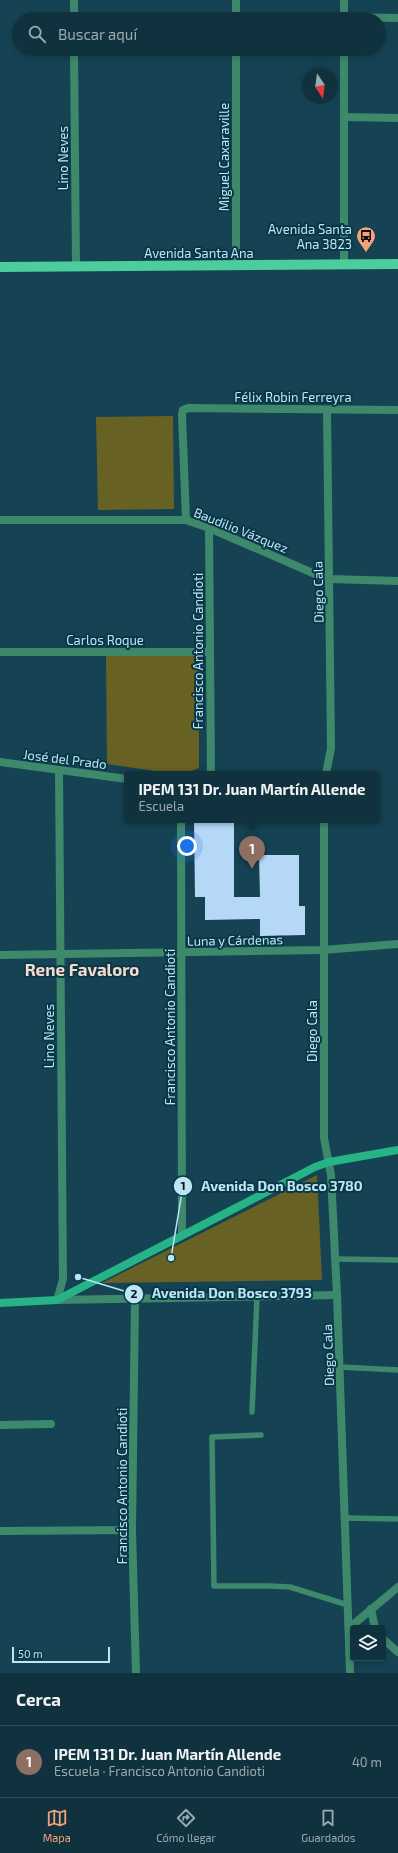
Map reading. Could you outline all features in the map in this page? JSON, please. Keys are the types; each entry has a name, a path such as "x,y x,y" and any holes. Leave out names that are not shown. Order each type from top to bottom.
{"main road":[{"name":"Avenida Santa Ana","path":"0,266 398,264"},
{"path":"0,1303 57,1300 182,1235 329,1162 398,1150"}],"street":[{"path":"74,0 74,12"},
{"path":"236,0 236,12"},
{"path":"344,0 344,12"},
{"path":"386,18 398,18"},
{"name":"Lino Neves","path":"74,56 76,266"},
{"name":"Miguel Caxaraville","path":"236,56 236,265"},
{"path":"344,56 344,265"},
{"path":"344,117 398,118"},
{"name":"Félix Robin Ferreyra","path":"186,520 183,410 188,408 398,410"},
{"name":"Diego Cala","path":"327,410 332,748 327,771"},
{"name":"Baudilio Vázquez","path":"0,520 186,520 209,528 322,577 330,579 398,581"},
{"name":"Francisco Antonio Candioti","path":"209,528 211,771"},
{"name":"Carlos Roque","path":"0,652 209,652"},
{"name":"José del Prado","path":"0,762 124,779"},
{"name":"Lino Neves","path":"57,1300 63,1279 59,770"},
{"name":"Francisco Antonio Candioti","path":"181,823 182,1235"},
{"name":"Diego Cala","path":"324,823 324,1138 329,1162 337,1296 350,1673"},
{"name":"Luna y Cárdenas","path":"0,955 182,954 323,950 398,944"},
{"path":"57,1300 337,1296"},
{"name":"Francisco Antonio Candioti","path":"135,1299 132,1530 136,1673"},
{"path":"0,1425 51,1424"},
{"path":"0,1531 132,1530"},
{"path":"349,1628 398,1587"},
{"path":"371,1609 374,1625"},
{"path":"386,1642 398,1652"}],"lane":[{"path":"335,1259 398,1260"},
{"path":"252,1412 257,1297"},
{"path":"340,1367 398,1370"},
{"path":"261,1435 212,1437 214,1586 290,1587 348,1605"},
{"path":"345,1518 398,1519"}],"shaded area":[{"path":"173,416 174,509 98,510 96,417"},
{"path":"106,655 192,655 199,662 199,768 191,771 155,771 107,764"},
{"path":"317,1175 322,1280 102,1283"}],"building":[{"path":"194,823 234,823 234,897 260,897 259,855 299,855 299,906 305,906 305,935 260,936 260,919 205,920 205,897 195,897"}],"place":[{"name":"Avenida Santa Ana 3823","path":"366,253"},
{"name":"IPEM 131 Dr. Juan Martín Allende","path":"252,869"},
{"name":"Avenida Don Bosco 3780","path":"171,1258"},
{"name":"Avenida Don Bosco 3793","path":"78,1277"}],"district":[{"name":"Rene Favaloro","path":"82,970"}]}
